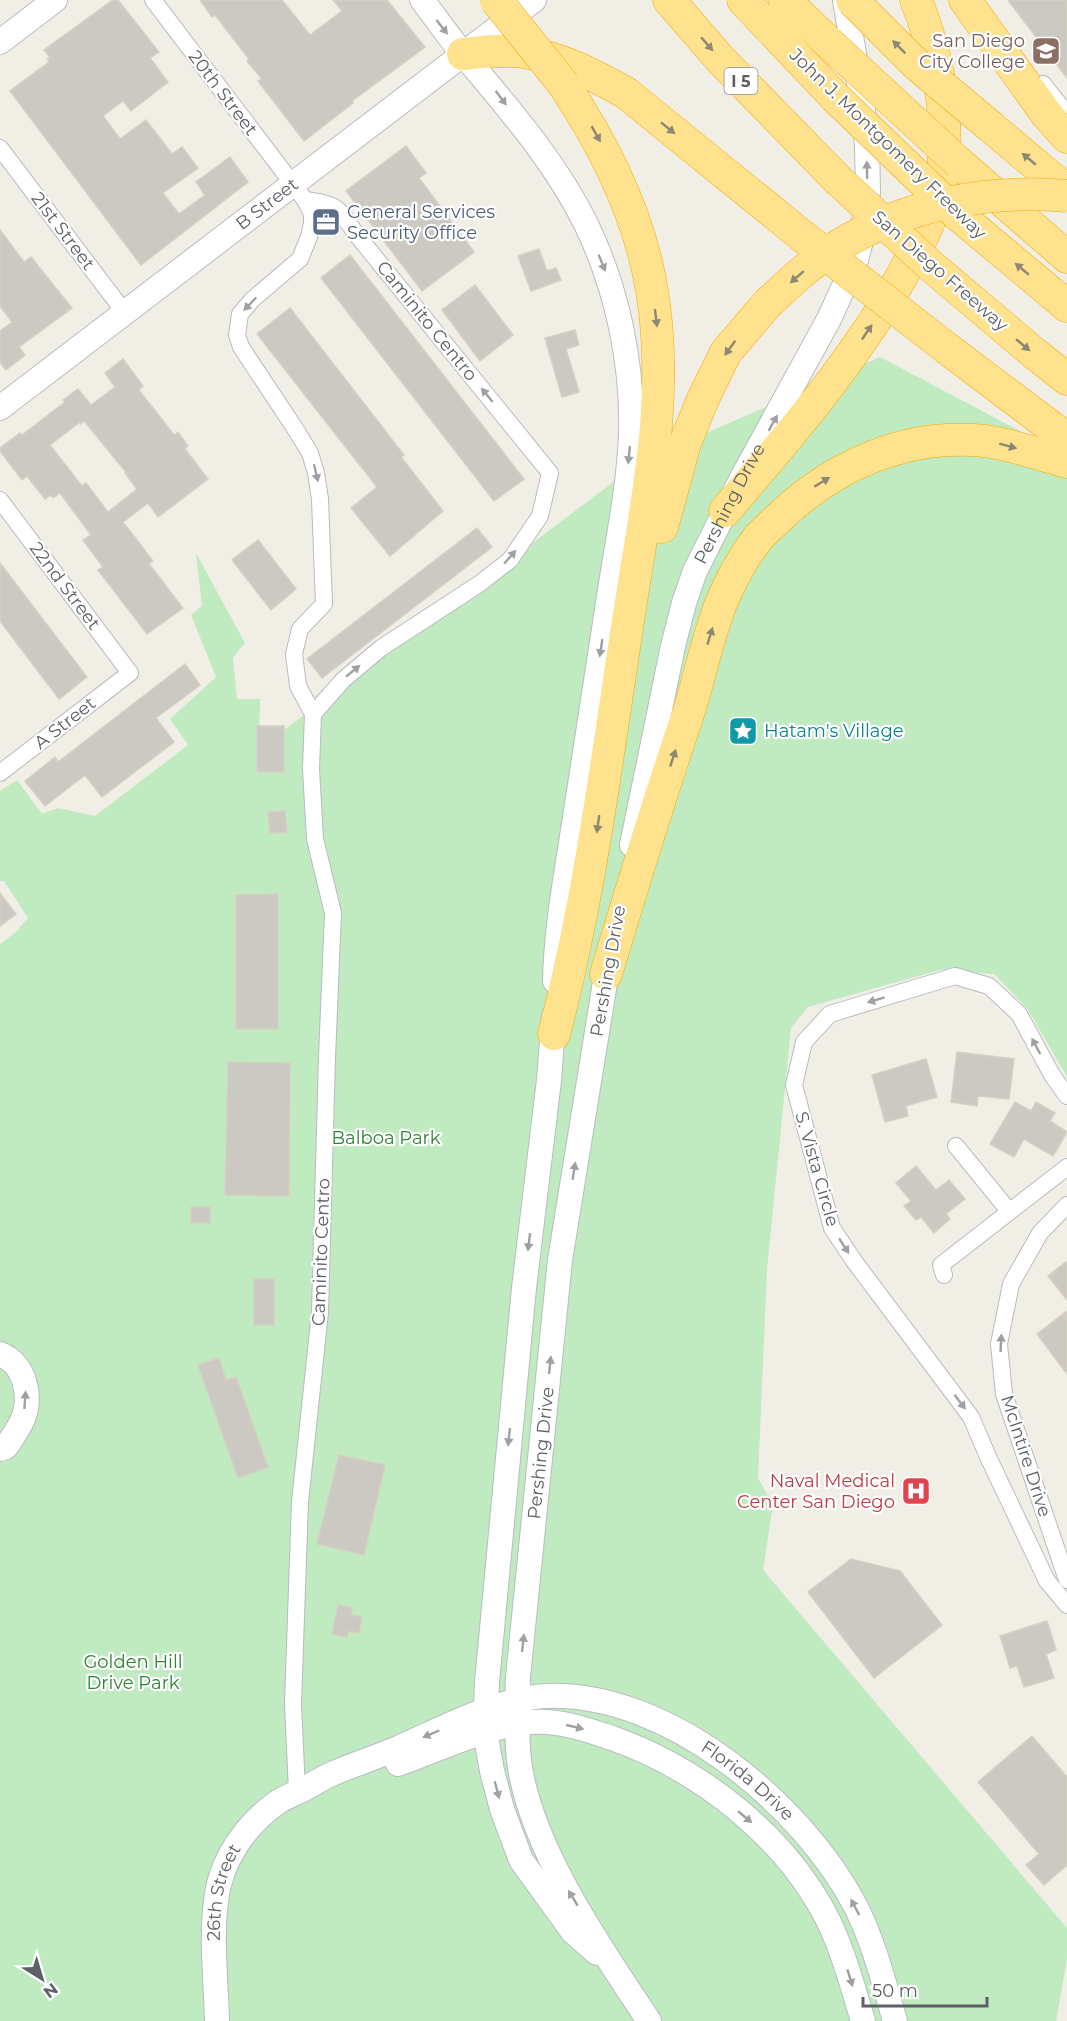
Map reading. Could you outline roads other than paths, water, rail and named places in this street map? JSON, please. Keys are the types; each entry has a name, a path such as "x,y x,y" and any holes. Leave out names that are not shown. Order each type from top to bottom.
{"highway":[{"path":"496,0 564,86 591,125 611,162 643,244 658,342 657,417 653,469 640,540 596,839 568,980 554,1034"},
{"name":"San Diego Freeway","path":"669,0 720,59 827,170 931,266 1067,379"},
{"name":"John J. Montgomery Freeway","path":"743,0 836,97 957,214 1067,306"},
{"path":"785,0 926,134 1067,257"},
{"path":"852,0 917,65 1067,191"},
{"path":"724,511 784,442 856,348 899,282 933,212 941,183 942,100 934,49 916,0"},
{"path":"965,0 1047,115 1067,136"},
{"path":"463,54 521,51 535,54 596,76 626,93 801,235 1067,439"},
{"path":"603,782 672,488 685,443 726,352 768,303 804,271 835,248 868,230 917,210 967,199 1006,195 1067,196"},
{"path":"606,974 645,844 695,693 710,635 723,599 759,538 810,490 857,463 888,451 925,443 976,440 1067,462"}],"main road":[{"path":"0,42 55,0"},
{"name":"Pershing Drive","path":"422,0 463,54 490,84 566,186 587,225 610,285 628,371 631,433 623,506 562,901 555,975 554,1034 524,1288 485,1722 492,1772 502,1809 521,1860 573,1932 613,1967"},
{"name":"B Street","path":"0,408 125,313 299,193 463,54 534,0"},
{"name":"Pershing Drive","path":"649,2021 613,1967 564,1884 534,1817 519,1761 517,1712 560,1260 606,974 673,646 684,603 695,572 724,511 830,319 856,260 862,237 868,192 867,145 861,92 845,0"},
{"path":"0,1354 9,1357 24,1378 27,1398 22,1422 6,1447 0,1449"},
{"name":"Florida Drive","path":"485,1722 517,1712 544,1696 590,1699 631,1710 665,1724 700,1743 763,1789 798,1824 826,1860 855,1906 873,1946 895,2021"},
{"name":"Florida Drive","path":"517,1712 545,1722 572,1726 641,1748 687,1772 748,1818 800,1877 828,1921 843,1958 863,2021"},
{"name":"26th Street","path":"217,2021 214,1926 216,1899 222,1872 235,1845 256,1821 279,1802 297,1792 367,1774 485,1722"}],"street":[{"name":"20th Street","path":"153,0 299,193"},
{"path":"972,0 1006,36 1067,114"},
{"name":"21st Street","path":"0,148 125,313"},
{"path":"299,193 312,214 312,223 300,259 253,299 240,314 237,335 240,347 310,453 316,472 320,499 324,604 300,629 294,654 298,686 313,714"},
{"name":"Caminito Centro","path":"297,1792 293,1703 300,1502 320,1312 333,913 315,839 311,769 313,714 343,680 381,648 479,584 510,560 540,516 550,473 356,234 341,211 330,204 299,193"},
{"name":"22nd Street","path":"0,500 130,673"},
{"name":"A Street","path":"0,773 130,673"},
{"name":"S. Vista Circle","path":"1067,1096 1052,1075 1019,1014 989,986 955,976 830,1014 804,1042 794,1085 832,1228 854,1261 971,1417 1047,1581 1067,1605"},
{"path":"956,1146 1009,1211"},
{"path":"944,1275 941,1265 1067,1167"},
{"name":"McIntire Drive","path":"1067,1204 1040,1233 1011,1284 999,1344 1004,1394 1067,1580"}],"place":[{"name":"San Diego City College","path":"1046,51"},
{"name":"General Services Security Office","path":"326,222"},
{"name":"Hatam's Village","path":"743,731"},
{"name":"Naval Medical Center San Diego","path":"916,1491"}],"park label":[{"name":"Balboa Park","path":"386,1138"},
{"name":"Golden Hill Drive Park","path":"133,1672"}]}
